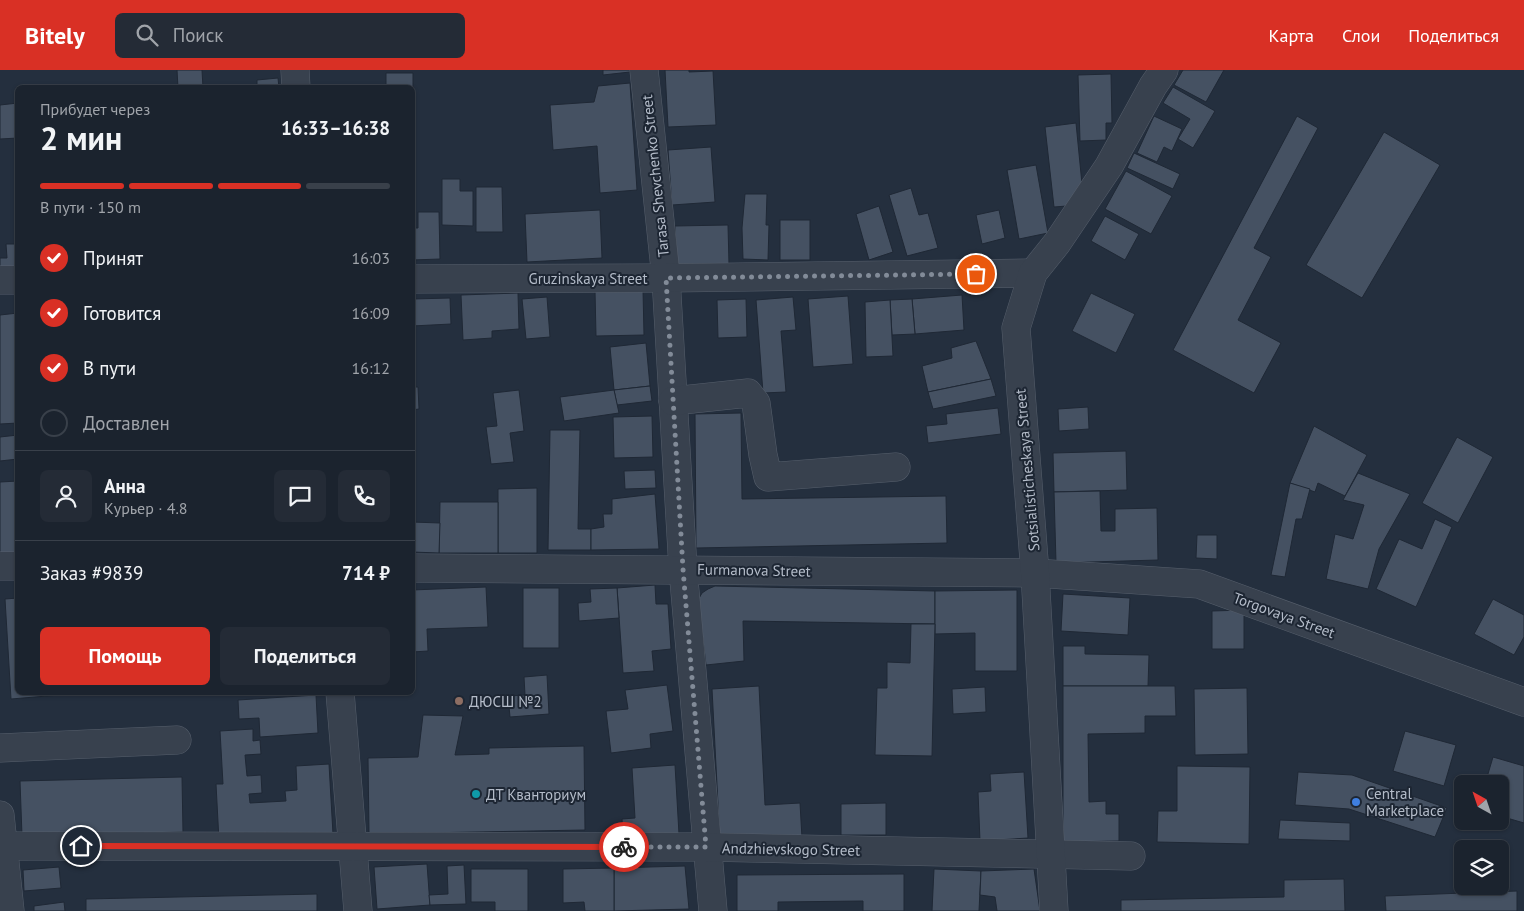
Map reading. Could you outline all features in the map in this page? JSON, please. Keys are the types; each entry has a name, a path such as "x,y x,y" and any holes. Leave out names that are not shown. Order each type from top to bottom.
{"street":[{"path":"295,70 296,85"},
{"name":"Tarasa Shevchenko Street","path":"644,70 666,278 683,569 713,911"},
{"name":"Sotsialisticheskaya Street","path":"1054,911 1036,573 1016,328 1034,273 1057,244 1109,166 1153,86 1164,70"},
{"name":"Gruzinskaya Street","path":"415,279 1034,273"},
{"path":"0,280 15,280"},
{"path":"674,401 748,393 756,404 768,477 896,467"},
{"path":"0,566 15,566"},
{"name":"Furmanova Street","path":"415,568 1036,573"},
{"name":"Torgovaya Street","path":"1036,573 1199,584 1524,702"},
{"path":"340,695 358,911"},
{"path":"0,748 177,740"},
{"path":"0,815 10,911"},
{"name":"Andzhievskogo Street","path":"2,846 706,847 1131,856"}],"building":[{"path":"177,70 202,70 203,85 178,85"},
{"path":"603,70 630,70 630,72 603,75"},
{"path":"665,70 713,71 716,125 668,127"},
{"path":"1183,70 1224,70 1206,102 1174,85"},
{"path":"386,73 413,73 413,85 386,85"},
{"path":"1111,74 1112,123 1106,123 1106,140 1080,141 1078,75"},
{"path":"278,78 279,85 257,85 257,80"},
{"path":"630,83 637,190 600,193 597,146 553,150 550,105 594,102 598,86"},
{"path":"1173,87 1215,111 1193,148 1178,139 1190,119 1163,103"},
{"path":"15,103 15,138 0,139 0,105"},
{"path":"1154,116 1182,129 1172,151 1164,147 1157,162 1137,153"},
{"path":"1297,116 1318,128 1254,248 1271,257 1238,320 1281,343 1254,393 1173,350"},
{"path":"1076,123 1082,184 1067,206 1054,207 1045,127"},
{"path":"1384,132 1440,165 1362,298 1306,265"},
{"path":"711,147 715,202 672,205 668,150"},
{"path":"1134,153 1180,174 1173,189 1127,168"},
{"path":"1036,165 1048,233 1019,239 1007,170"},
{"path":"1126,171 1172,196 1151,234 1105,209"},
{"path":"442,179 460,179 460,191 473,191 473,226 442,225"},
{"path":"476,187 502,187 503,232 476,232"},
{"path":"911,188 919,215 928,213 938,248 907,256 889,195"},
{"path":"745,194 767,194 766,225 769,225 768,260 743,259 742,228"},
{"path":"879,206 893,252 869,260 856,214"},
{"path":"600,210 602,258 527,262 525,214"},
{"path":"999,210 1005,238 982,244 976,215"},
{"path":"418,212 439,212 440,259 415,260 415,228 418,228"},
{"path":"1105,216 1139,234 1125,260 1091,241"},
{"path":"780,220 810,220 810,260 780,260"},
{"path":"728,225 729,264 677,266 675,226"},
{"path":"6,244 15,244 15,270 0,268 0,258 7,258"},
{"path":"643,290 644,335 596,336 595,291"},
{"path":"518,293 519,329 492,331 492,338 463,340 461,295"},
{"path":"1091,293 1135,314 1116,353 1072,331"},
{"path":"962,295 964,330 915,334 912,299"},
{"path":"848,296 853,364 813,367 808,299"},
{"path":"547,297 550,337 526,339 522,299"},
{"path":"793,297 796,330 781,331 786,392 763,393 756,300"},
{"path":"450,298 451,324 415,326 415,299"},
{"path":"746,299 747,337 718,338 717,300"},
{"path":"912,299 915,334 892,335 890,300"},
{"path":"890,300 893,356 866,357 865,302"},
{"path":"15,313 15,423 0,424 0,315"},
{"path":"976,341 991,379 928,392 922,366 952,358 951,348"},
{"path":"646,343 650,386 614,390 610,347"},
{"path":"991,379 996,396 933,409 928,392"},
{"path":"650,386 652,401 617,405 614,390"},
{"path":"415,387 418,387 419,409 415,410"},
{"path":"519,390 524,431 510,433 514,462 491,464 486,427 497,426 493,393"},
{"path":"614,390 619,413 564,421 560,397"},
{"path":"1088,407 1089,429 1059,431 1058,409"},
{"path":"998,408 1001,434 928,443 926,426 947,424 946,414"},
{"path":"741,413 742,499 946,496 947,543 696,548 695,414"},
{"path":"652,416 653,457 614,458 613,417"},
{"path":"1314,426 1367,455 1345,496 1318,483 1315,492 1290,483"},
{"path":"550,430 580,430 578,529 591,529 591,550 548,550"},
{"path":"15,435 15,459 0,461 0,437"},
{"path":"1457,437 1493,457 1458,523 1422,503"},
{"path":"1126,451 1127,490 1054,492 1053,453"},
{"path":"655,470 656,488 625,489 624,471"},
{"path":"1358,473 1410,494 1379,549 1368,589 1326,579 1335,534 1353,539 1364,505 1343,500"},
{"path":"15,481 15,553 0,555 0,482"},
{"path":"1290,483 1310,489 1302,519 1296,519 1285,577 1271,575"},
{"path":"537,488 537,553 498,553 498,489"},
{"path":"1100,491 1101,531 1115,531 1115,509 1157,508 1158,560 1056,563 1054,492"},
{"path":"655,494 659,549 591,550 591,529 604,527 603,514 612,514 612,499"},
{"path":"440,502 498,502 498,553 439,553"},
{"path":"1435,519 1452,527 1416,607 1376,589 1399,539 1422,549"},
{"path":"415,522 440,523 439,553 415,552"},
{"path":"1197,535 1217,535 1217,559 1196,558"},
{"path":"655,585 656,604 668,604 671,649 652,651 654,671 623,673 617,588"},
{"path":"715,586 935,591 935,624 743,621 744,661 706,665 698,600 702,593"},
{"path":"486,587 488,627 427,629 428,651 415,652 415,590"},
{"path":"523,588 559,588 559,648 523,648"},
{"path":"617,588 619,618 579,621 578,603 591,602 590,589"},
{"path":"1017,590 1017,671 975,671 975,633 935,634 935,591"},
{"path":"1063,594 1130,598 1128,635 1061,631"},
{"path":"15,598 15,695 59,695 11,699 5,599"},
{"path":"1493,599 1524,615 1524,637 1514,655 1474,634"},
{"path":"1244,610 1244,649 1212,649 1212,611"},
{"path":"911,624 935,624 932,756 875,755 877,688 887,688 887,662 910,663"},
{"path":"1063,646 1085,646 1085,654 1149,655 1148,686 1063,686"},
{"path":"547,675 549,714 510,717 508,696 525,695 524,677"},
{"path":"667,685 673,731 650,734 651,748 611,753 606,711 628,709 625,690"},
{"path":"759,686 765,805 800,803 802,838 720,843 712,689"},
{"path":"1063,686 1175,686 1176,716 1145,716 1145,733 1088,734 1089,802 1106,801 1106,814 1119,814 1119,841 1063,842"},
{"path":"985,687 986,712 953,714 952,689"},
{"path":"1247,688 1248,754 1195,755 1194,689"},
{"path":"316,695 318,733 260,737 259,718 239,719 238,700"},
{"name":"ДТ Кванториум","path":"423,715 463,716 455,755 489,754 489,748 584,746 585,830 369,834 368,758 418,757"},
{"path":"253,729 253,741 260,740 261,754 245,755 247,776 261,775 262,793 249,794 250,803 286,801 285,791 297,790 296,766 329,764 333,834 219,841 216,784 223,784 220,731"},
{"path":"1405,731 1456,745 1444,786 1393,771"},
{"path":"1493,757 1524,766 1524,823 1509,819 1509,775 1488,775"},
{"path":"675,765 679,834 623,838 622,819 635,818 632,768"},
{"path":"1177,766 1250,767 1249,844 1157,842 1158,811 1177,811"},
{"path":"1024,772 1028,838 980,841 978,792 991,791 990,774"},
{"path":"1298,772 1352,775 1447,808 1435,837 1349,809 1295,805"},
{"path":"182,777 183,832 22,836 20,781"},
{"path":"886,803 886,835 841,835 841,804"},
{"path":"1280,820 1350,823 1350,841 1278,839"},
{"path":"427,864 430,905 377,909 374,867"},
{"path":"464,865 466,904 430,905 429,895 448,894 447,866"},
{"path":"685,866 689,909 614,911 614,868"},
{"path":"59,867 61,888 24,891 23,870"},
{"path":"614,868 614,911 585,911 584,902 563,903 563,869"},
{"path":"471,869 528,869 528,911 495,911 495,902 471,902"},
{"path":"934,869 981,871 979,911 932,911"},
{"path":"1034,869 1040,911 997,911 995,897 980,895 981,871"},
{"path":"904,874 904,911 863,911 863,901 778,902 778,911 737,911 737,875"},
{"path":"1344,879 1345,911 1121,911 1121,900 1284,897 1284,880"},
{"path":"1509,891 1517,891 1517,911 1386,911 1385,896 1454,893 1454,895 1509,895"},
{"path":"317,894 317,911 86,911 86,899"},
{"path":"64,902 65,911 34,911 34,906"}],"way so far":[{"path":"624,847 706,847 683,569 666,278 976,274"}],"place":[{"name":"ДЮСШ №2","path":"459,701"},
{"name":"ДТ Кванториум","path":"476,794"},
{"name":"Central Marketplace","path":"1356,802"}],"route":[{"path":"81,846 624,847"}]}
